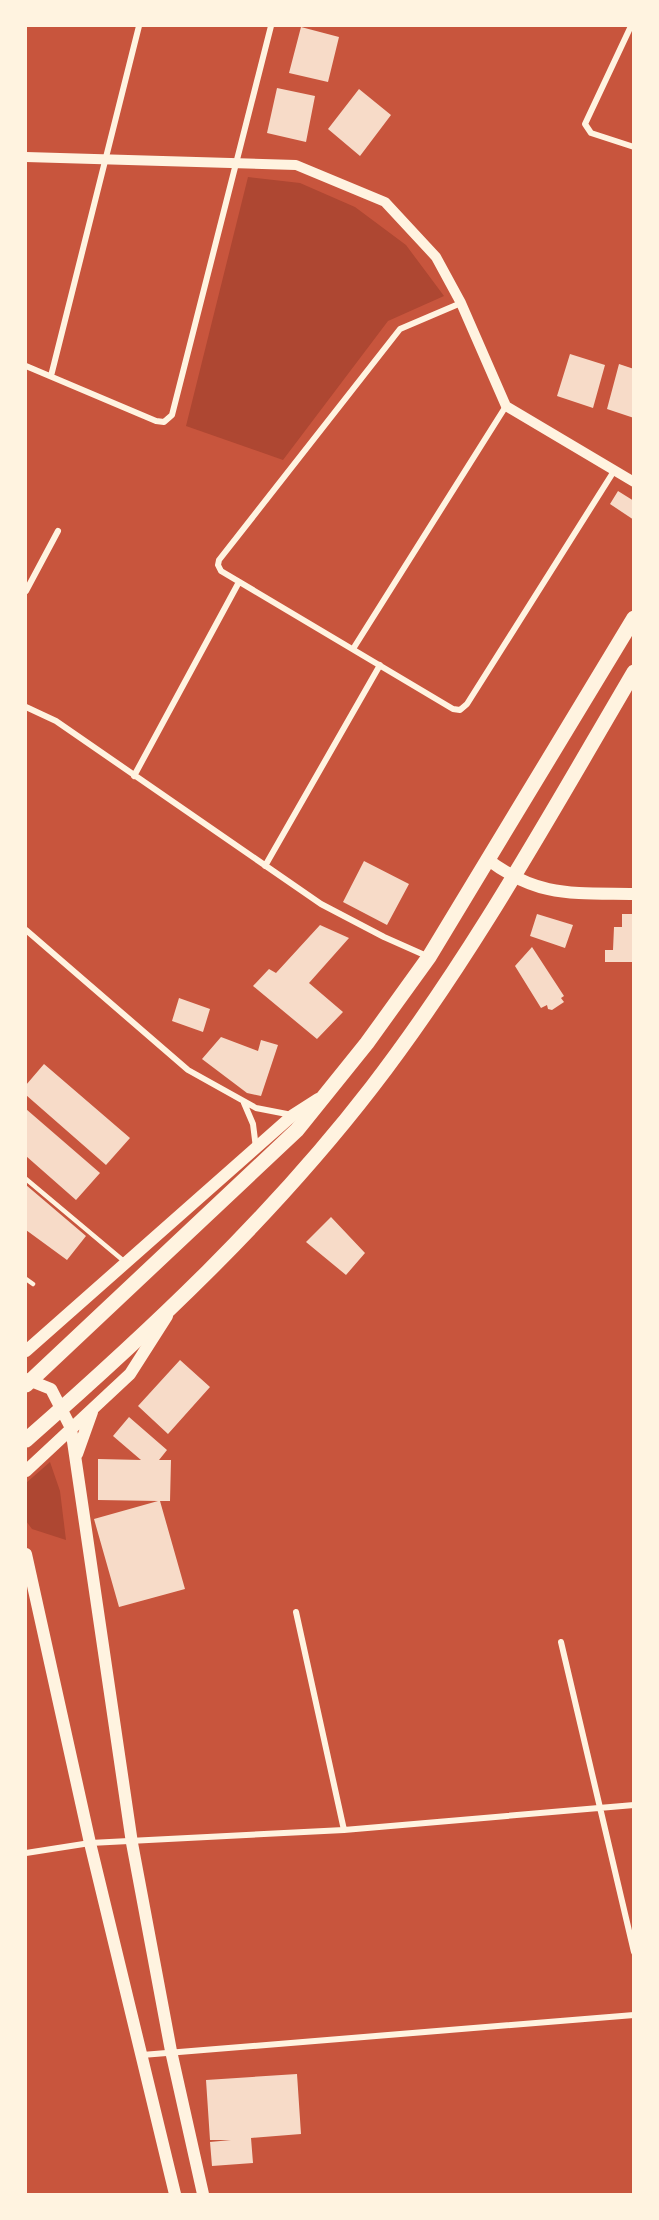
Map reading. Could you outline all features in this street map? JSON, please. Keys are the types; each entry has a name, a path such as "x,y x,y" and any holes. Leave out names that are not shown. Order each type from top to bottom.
{"main road":[{"path":"28,1382 239,1188 297,1130 367,1043 429,957 633,618"},
{"path":"26,1440 171,1310 257,1222 373,1086 453,973 513,878 633,672"},
{"path":"487,859 513,878 538,889 562,893 633,894"},
{"path":"29,1344 293,1115 324,1095"},
{"path":"26,1471 130,1374 171,1310"},
{"path":"28,1382 51,1389 62,1406 71,1428 132,1843 171,2051 202,2194"},
{"path":"75,1461 94,1407"},
{"path":"26,1554 90,1843 175,2194"}],"street":[{"path":"51,376 139,26"},
{"path":"26,366 156,421 164,422 172,415 238,164 271,26"},
{"path":"631,26 585,124 591,133 633,147"},
{"path":"26,157 296,165 385,202 436,257 461,303 506,406 633,482"},
{"path":"461,303 400,329 218,565 221,571 453,709 460,710 467,704 614,471"},
{"path":"353,649 506,406"},
{"path":"26,591 58,531"},
{"path":"134,776 239,582"},
{"path":"265,866 380,665"},
{"path":"26,707 56,722 321,904 384,937 429,957"},
{"path":"26,930 188,1070 244,1102 268,1112 293,1115"},
{"path":"244,1102 253,1124 256,1148"},
{"path":"296,1612 344,1830"},
{"path":"561,1642 633,1952"},
{"path":"26,1853 90,1843 132,1843 344,1830 633,1805"},
{"path":"142,2055 633,2015"}],"lane":[{"path":"26,1179 125,1262"},
{"path":"26,1279 33,1284"}],"shaded area":[{"path":"248,177 300,183 355,207 406,245 444,296 388,321 283,460 186,426"},
{"path":"50,1462 60,1491 66,1540 32,1529 26,1521 26,1483"}],"building":[{"path":"301,27 339,37 328,82 289,73"},
{"path":"277,88 315,96 306,142 267,133"},
{"path":"359,89 391,115 360,156 328,129"},
{"path":"570,354 605,365 593,408 557,396"},
{"path":"619,364 634,369 634,418 607,409"},
{"path":"618,491 634,501 634,520 610,504"},
{"path":"364,861 409,884 387,925 343,902"},
{"path":"537,914 573,925 565,948 530,936"},
{"path":"622,914 634,914 634,962 605,962 605,950 613,950 614,927 622,927"},
{"path":"320,925 349,938 309,983 343,1012 317,1039 253,986 269,969 276,973"},
{"path":"532,947 564,996 561,998 564,1002 552,1010 548,1009 547,1005 541,1008 515,966"},
{"path":"179,998 210,1009 203,1032 172,1021"},
{"path":"221,1037 258,1051 261,1040 278,1045 261,1096 247,1093 202,1059"},
{"path":"44,1064 130,1138 106,1165 26,1095 26,1085"},
{"path":"26,1109 100,1173 76,1200 26,1156"},
{"path":"26,1185 86,1236 67,1260 26,1230"},
{"path":"331,1217 365,1253 346,1275 306,1242"},
{"path":"180,1360 210,1387 168,1434 138,1406"},
{"path":"129,1417 167,1450 159,1460 171,1460 170,1501 160,1501 185,1589 119,1607 94,1519 158,1501 98,1500 98,1459 141,1460 113,1436"},
{"path":"297,2074 301,2134 251,2138 253,2163 212,2166 210,2142 231,2140 210,2140 206,2080"}]}
